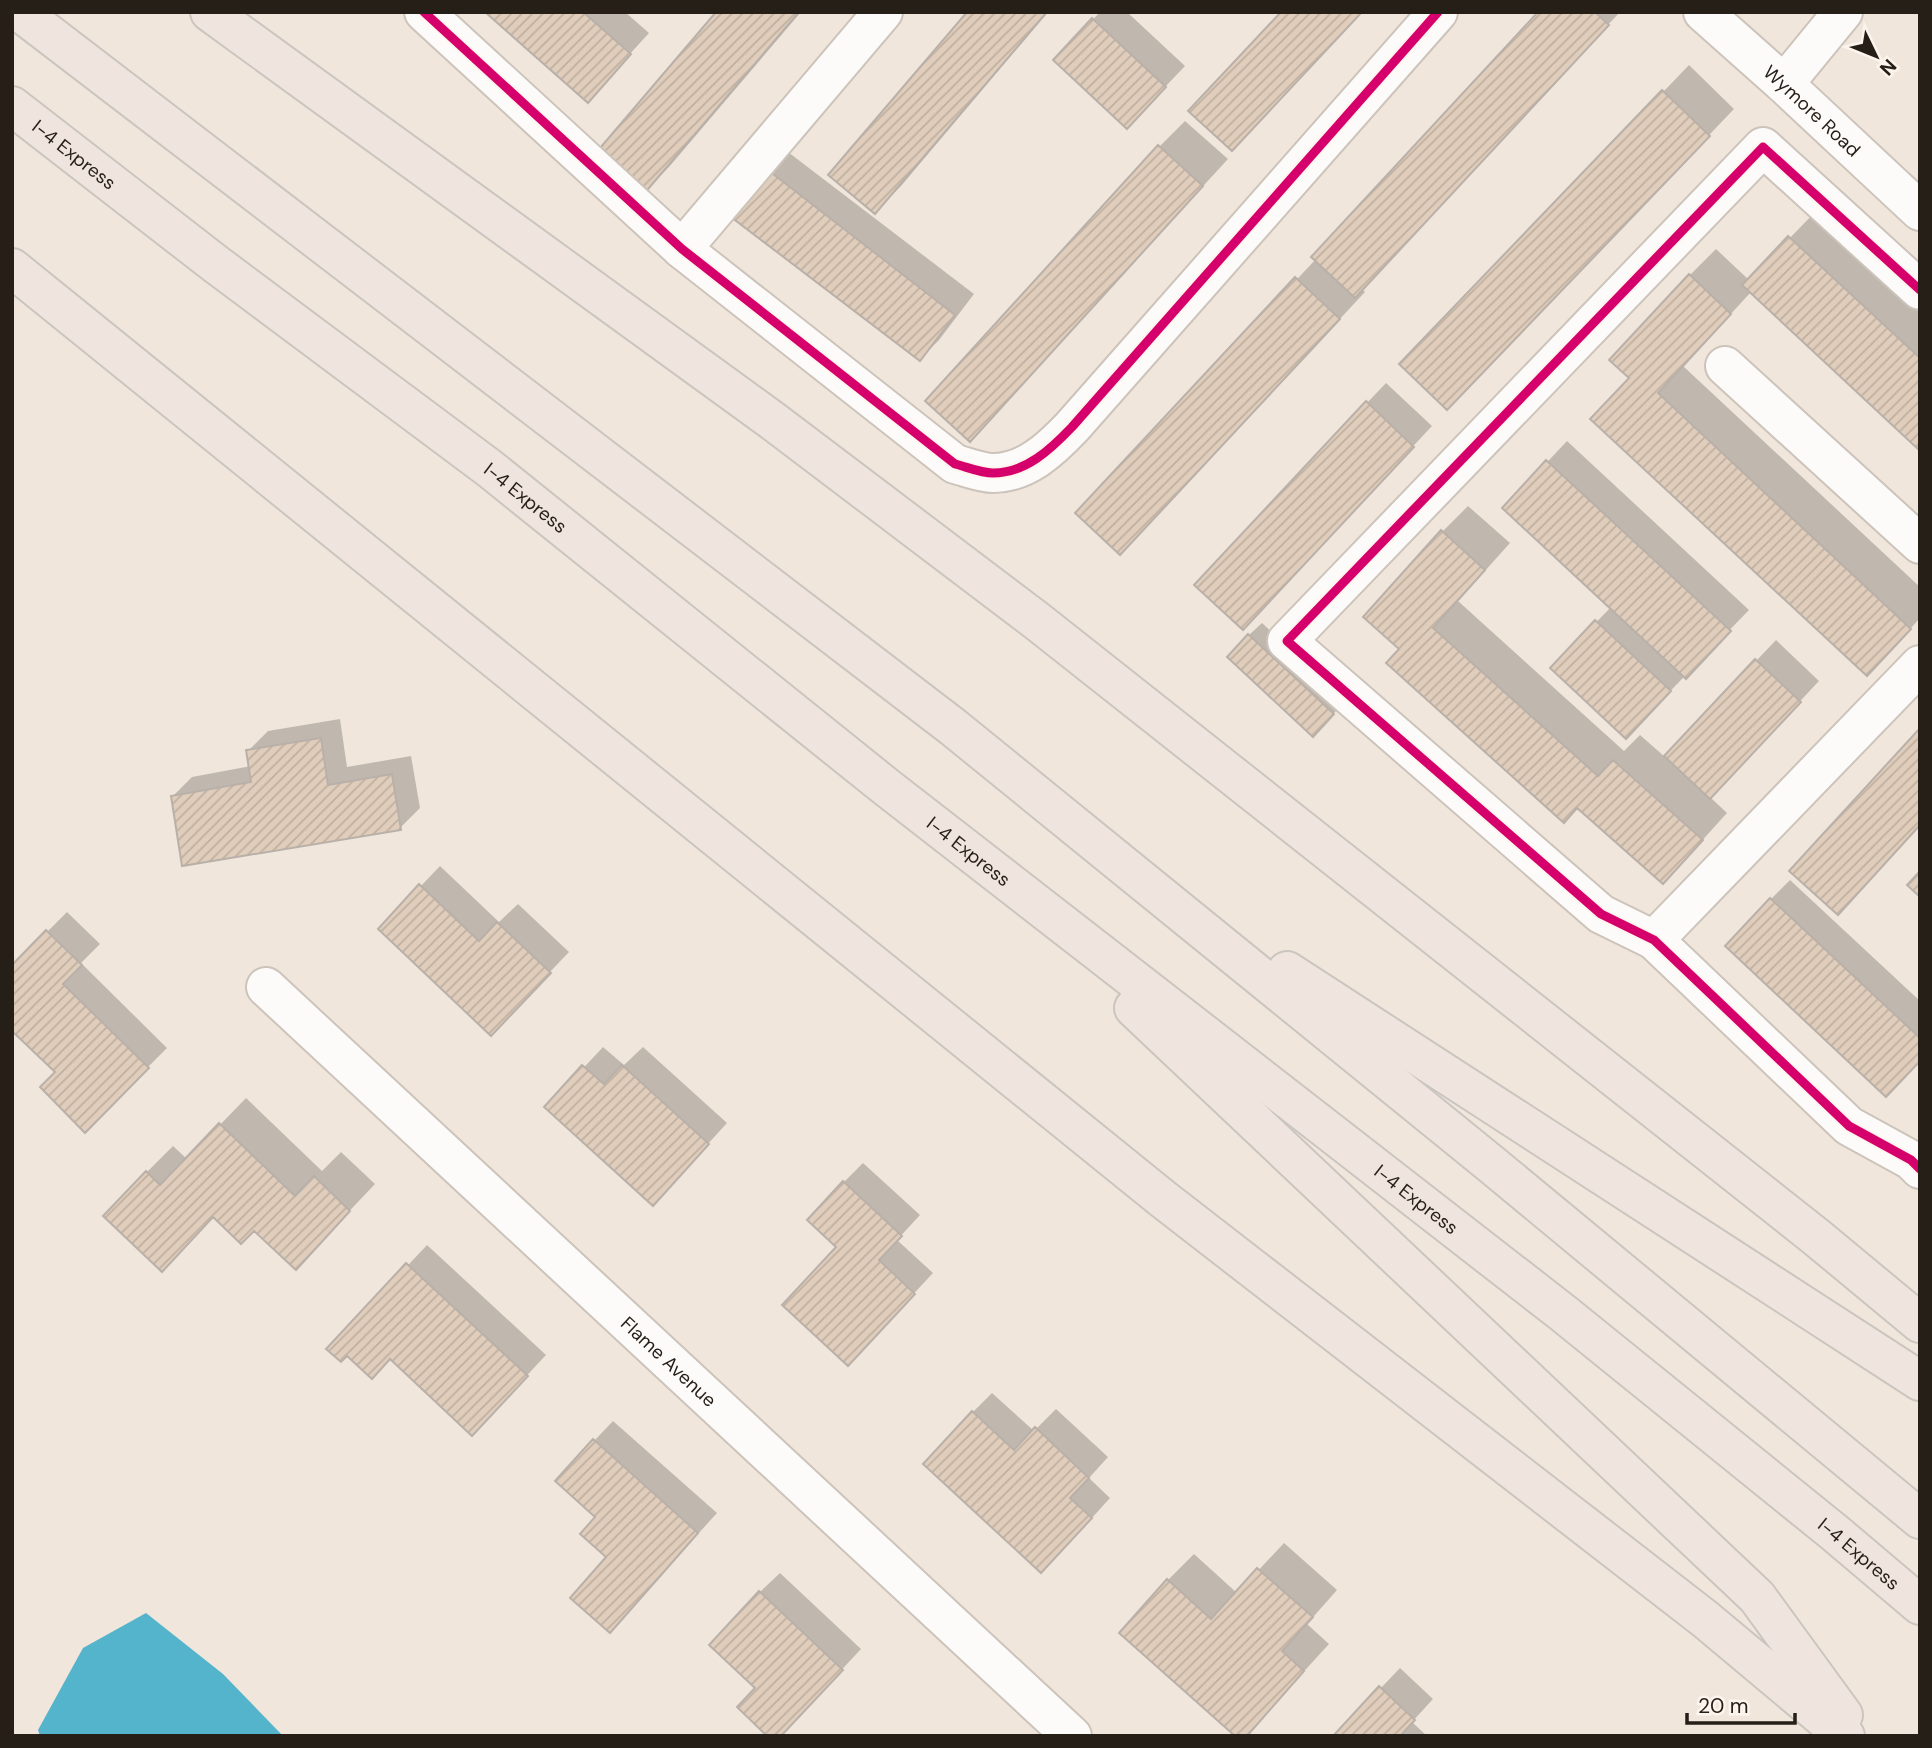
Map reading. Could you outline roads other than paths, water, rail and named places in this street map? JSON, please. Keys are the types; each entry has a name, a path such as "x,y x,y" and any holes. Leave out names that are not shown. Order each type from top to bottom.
{"highway":[{"path":"20,12 953,727 1502,1173 1920,1519"},
{"path":"210,12 773,421 1037,621 1815,1236 1920,1323"},
{"name":"I-4 Express","path":"12,107 217,265 489,468 970,852 1563,1314 1835,1533 1920,1605"},
{"path":"12,268 1163,1199 1705,1619 1845,1736"},
{"path":"970,852 1756,1597 1858,1736"},
{"path":"1119,862 1920,1381"}],"street":[{"path":"424,12 682,249 955,464 992,473 1019,468 1048,451 1072,427 1438,12"},
{"path":"682,249 883,12"},
{"name":"Wymore Road","path":"1703,12 1920,211"},
{"path":"1784,84 1843,12"},
{"path":"1917,1160 1849,1126 1654,940 1601,914 1287,641 1763,147 1920,290"},
{"path":"1725,366 1920,544"},
{"path":"1654,940 1920,665"},
{"name":"Flame Avenue","path":"265,987 1072,1736"}],"water":[{"path":"146,1613 223,1674 283,1736 40,1736 38,1730 83,1648"}]}
